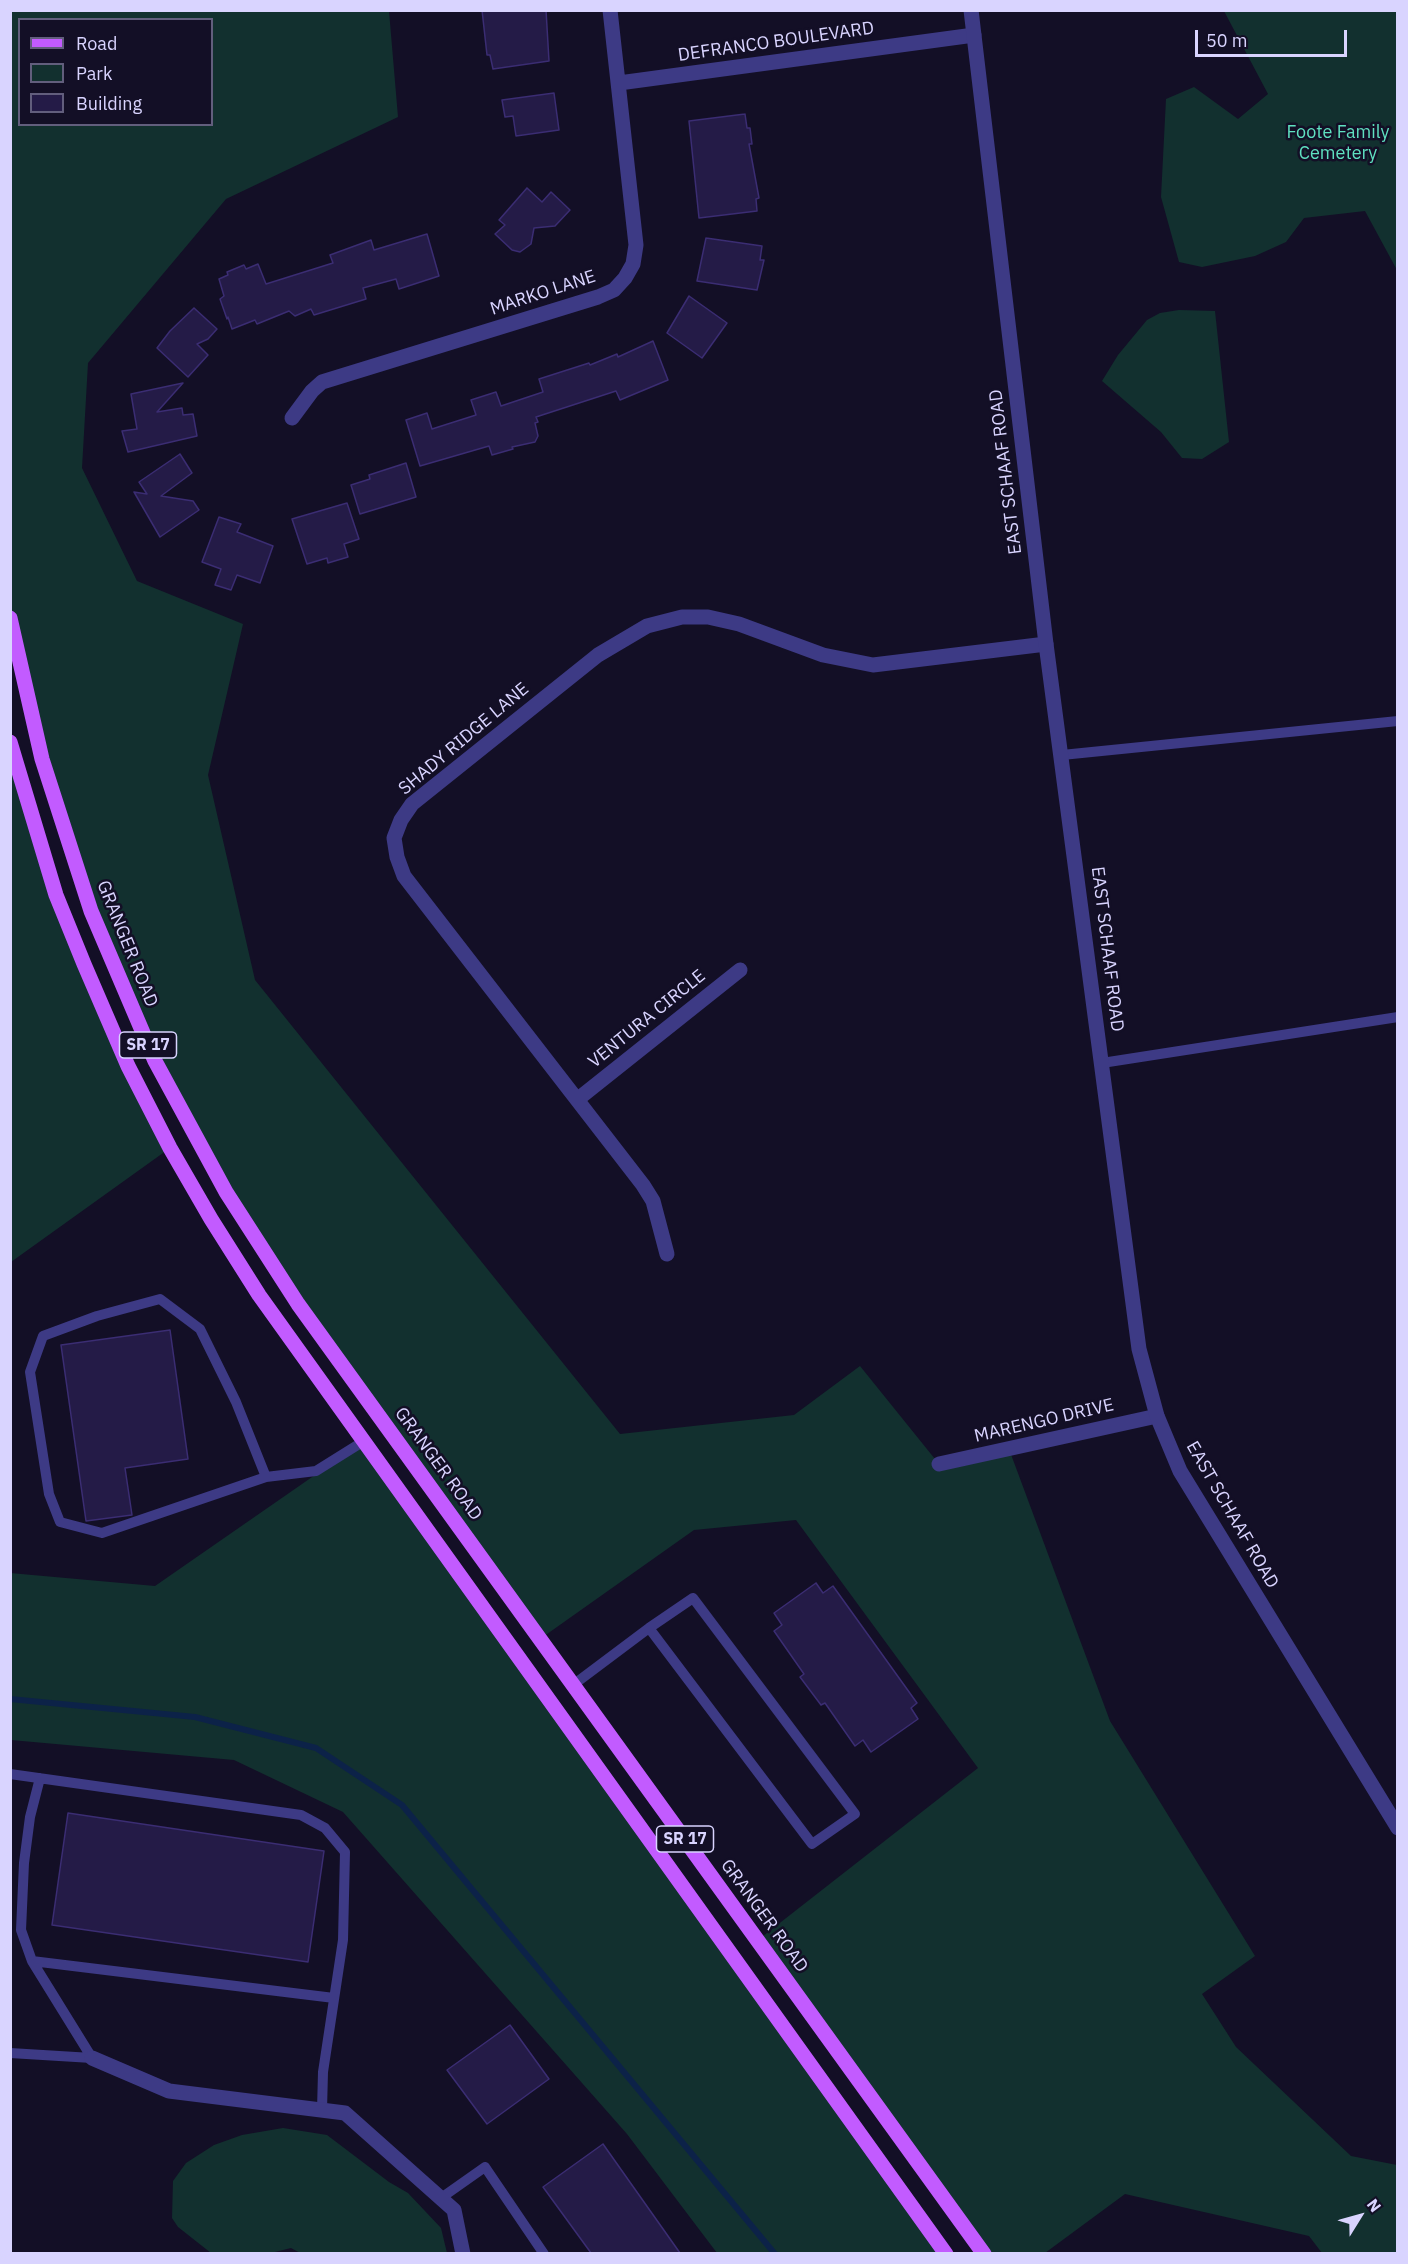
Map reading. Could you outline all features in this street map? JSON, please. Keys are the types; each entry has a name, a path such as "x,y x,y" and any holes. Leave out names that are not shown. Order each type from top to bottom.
{"main road":[{"name":"GRANGER ROAD","path":"10,618 42,759 64,834 91,911 155,1060 203,1152 260,1248 385,1425 984,2253"},
{"name":"SR 17","path":"10,742 57,895 128,1066 170,1148 217,1229 259,1295 946,2253"},
{"path":"364,1441 385,1425"}],"street":[{"name":"MARKO LANE","path":"292,418 312,391 322,382 614,290 633,264 636,245 610,10"},
{"name":"EAST SCHAAF ROAD","path":"971,10 1046,644 1139,1349 1157,1416 1180,1471 1398,1828"},
{"name":"DEFRANCO BOULEVARD","path":"619,83 974,35"},
{"name":"SHADY RIDGE LANE","path":"667,1254 653,1201 578,1099 404,876 397,857 394,838 412,804 620,640 647,626 682,617 708,617 740,624 823,655 873,665 1046,644"},
{"name":"VENTURA CIRCLE","path":"578,1099 740,970"},
{"name":"MARENGO DRIVE","path":"939,1464 1157,1416"},
{"path":"92,2058 169,2091 345,2113 454,2210 463,2253"}],"lane":[{"path":"1062,755 1398,721"},
{"path":"1102,1063 1398,1017"},
{"path":"266,1477 236,1402 200,1329 160,1299 97,1316 43,1336 30,1372 49,1494 60,1522 102,1533 266,1477 316,1471 364,1441"},
{"path":"573,1685 649,1628 693,1598 855,1814 812,1844 649,1628"},
{"path":"10,1774 300,1815 324,1828 345,1852 343,1940 323,2072 322,2110"},
{"path":"40,1778 30,1816 24,1863 21,1930 32,1961 92,2058"},
{"path":"32,1961 334,1998"},
{"path":"10,2053 92,2058"},
{"path":"441,2198 485,2167 544,2253"}],"green space":[{"path":"10,11 389,11 398,117 226,199 88,363 82,468 137,581 243,624 208,775 255,980 620,1434 794,1415 860,1366 939,1464 1009,1449 1110,1721 1255,1956 1202,1994 1236,2047 1351,2156 1397,2165 1397,2253 1322,2253 1309,2236 1125,2194 1045,2253 984,2253 758,1940 978,1768 796,1520 694,1530 540,1639 226,1192 91,911 11,618"},
{"name":"Foote Family Cemetery","path":"1224,11 1397,11 1397,270 1365,211 1304,218 1286,242 1255,256 1202,267 1179,262 1161,197 1166,99 1194,87 1238,119 1268,94"},
{"path":"1179,310 1215,311 1229,442 1202,459 1182,458 1161,432 1102,381 1118,355 1147,320 1160,313"},
{"path":"10,742 57,895 170,1148 11,1262"},
{"path":"364,1441 946,2253 717,2253 627,2134 343,1812 234,1760 11,1740 10,1573 155,1586"},
{"path":"283,2128 327,2135 389,2182 408,2193 441,2228 447,2253 302,2254 291,2248 271,2253 211,2253 178,2227 172,2218 173,2181 186,2163 214,2145 242,2135"}],"building":[{"path":"482,10 546,10 549,61 493,69 490,55 487,55"},
{"path":"554,93 559,130 516,136 513,116 505,117 502,100"},
{"path":"745,114 747,128 750,128 752,144 749,144 759,198 756,199 757,211 699,218 689,121"},
{"path":"527,188 542,202 551,192 570,210 555,226 534,228 531,244 520,252 512,250 495,234 505,225 499,220"},
{"path":"427,234 439,276 399,289 396,279 363,288 366,299 314,315 311,309 295,316 289,311 257,324 255,320 232,329 228,317 227,319 220,299 224,296 219,279 228,275 227,272 244,265 246,269 258,264 266,284 333,263 330,255 371,240 374,250"},
{"path":"706,238 762,246 760,260 764,260 757,290 697,281"},
{"path":"689,296 727,323 702,358 667,333"},
{"path":"194,308 217,329 208,339 197,344 208,355 188,377 157,348 170,331"},
{"path":"653,341 668,380 620,400 616,391 536,417 538,436 535,442 512,447 513,449 492,455 489,446 420,466 406,420 427,413 432,429 476,415 471,400 496,392 501,406 543,392 539,379 589,363 590,365 617,354 618,357"},
{"path":"183,383 157,412 182,408 183,415 193,414 197,436 128,452 122,431 137,429 131,394"},
{"path":"180,454 192,473 161,496 193,501 199,510 160,537 134,492 147,494 139,482"},
{"path":"406,463 416,497 360,514 351,485 370,479 369,475"},
{"path":"347,503 359,539 344,544 348,557 328,563 327,558 307,564 292,519"},
{"path":"219,517 241,524 237,532 273,546 260,583 237,575 231,590 215,585 221,569 202,562"},
{"path":"170,1330 188,1459 125,1468 132,1515 86,1521 61,1345"},
{"path":"816,1583 823,1593 833,1586 917,1703 911,1708 918,1719 871,1752 863,1740 855,1746 825,1703 821,1705 800,1677 804,1674 774,1631 782,1625 774,1613"},
{"path":"68,1813 324,1851 308,1962 52,1925"},
{"path":"510,2025 549,2079 487,2124 447,2070"},
{"path":"603,2144 680,2253 591,2253 543,2187"}],"waterway":[{"path":"10,1699 195,1717 316,1748 402,1805 775,2254"}]}
